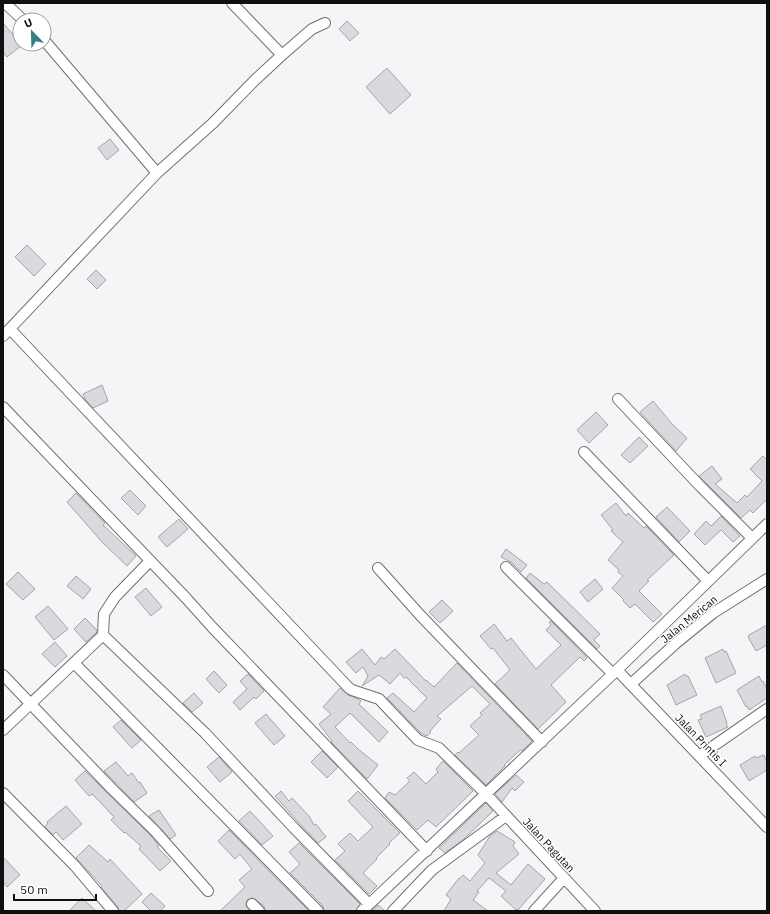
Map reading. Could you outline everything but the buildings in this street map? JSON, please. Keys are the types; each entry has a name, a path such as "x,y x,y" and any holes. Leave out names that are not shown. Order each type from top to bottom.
{"street":[{"path":"5,3 15,12"},
{"path":"232,3 282,55"},
{"path":"6,332 157,173 213,123 282,55 312,29 325,24"},
{"path":"52,49 157,173"},
{"name":"Jalan Pagutan","path":"6,332 349,688 379,699 418,740 438,746 486,794 595,911"},
{"path":"618,399 700,486 752,538"},
{"path":"3,407 336,758 427,851"},
{"path":"584,452 708,581"},
{"path":"103,634 205,733 366,908 542,742 767,524"},
{"path":"3,730 103,634 104,614 115,597 150,561"},
{"name":"Jalan Printis I","path":"506,567 615,672 630,684 767,827"},
{"path":"378,568 420,615 542,742"},
{"name":"Jalan Merican","path":"630,684 713,613 767,579"},
{"path":"74,663 318,911"},
{"path":"3,675 112,789 155,831 208,891"},
{"path":"698,756 767,708"},
{"path":"3,793 75,866 113,911"},
{"path":"393,911 432,870 506,816"},
{"path":"534,911 564,878"}]}
